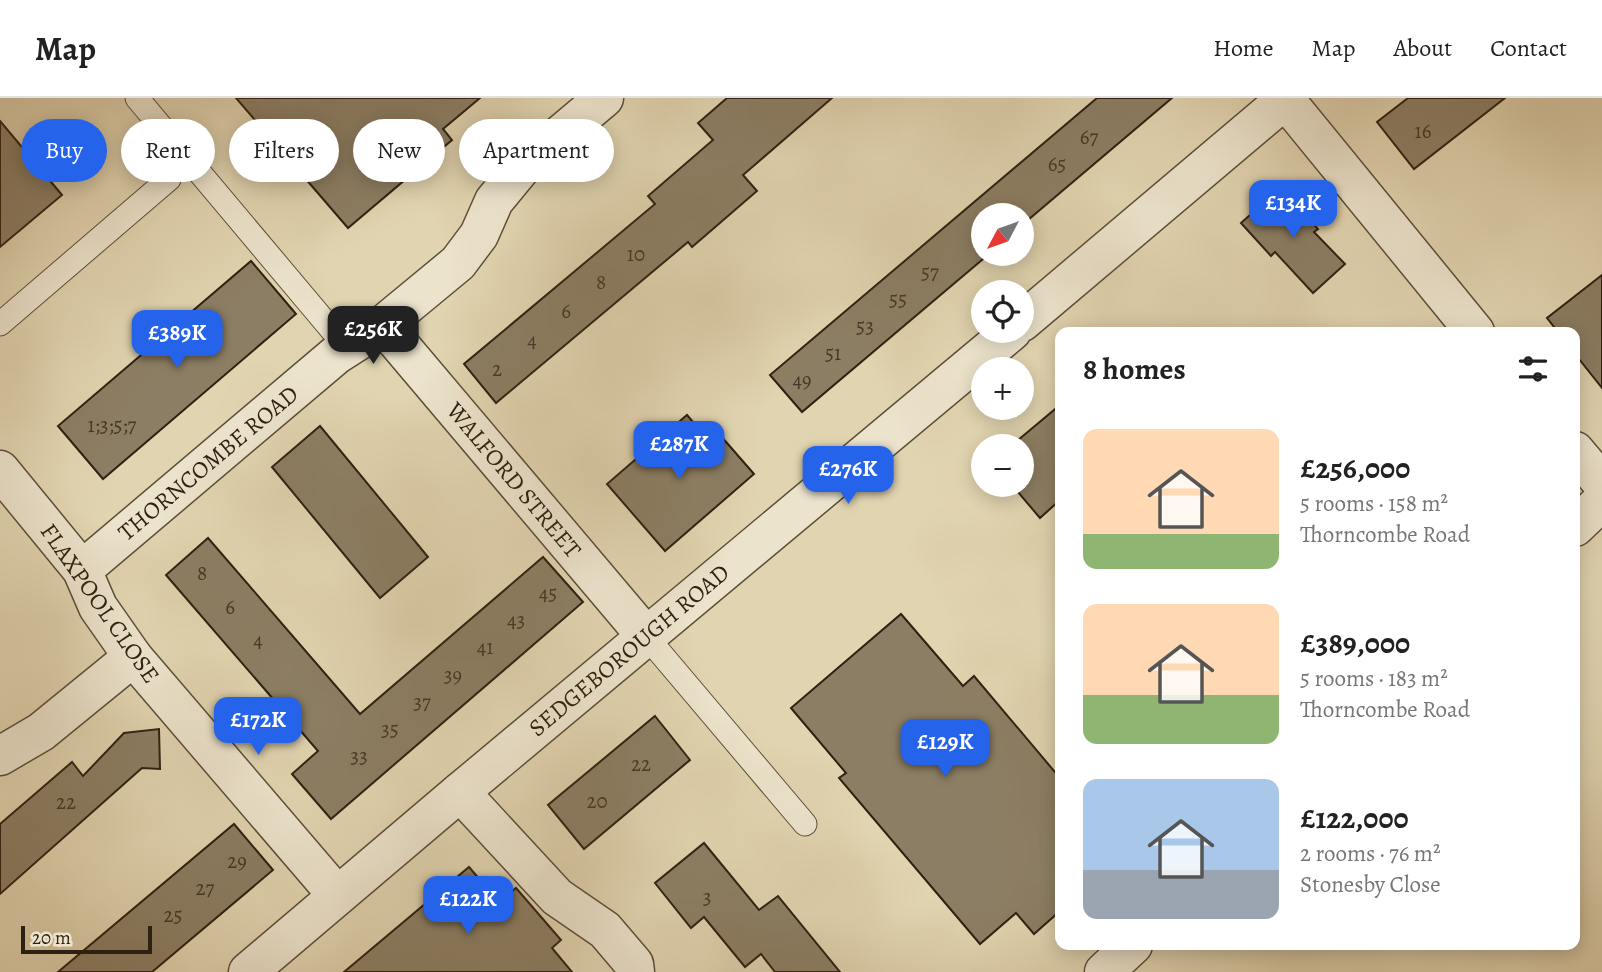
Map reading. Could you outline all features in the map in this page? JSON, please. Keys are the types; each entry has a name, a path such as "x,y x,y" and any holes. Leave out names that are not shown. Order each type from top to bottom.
{"street":[{"name":"THORNCOMBE ROAD","path":"82,570 335,355 383,325 458,263 479,235 494,201 522,167 604,98"},
{"path":"1034,312 1285,98 1471,327"},
{"name":"WALFORD STREET","path":"383,325 646,636"},
{"name":"SEDGEBOROUGH ROAD","path":"248,972 998,343"},
{"path":"1580,457 1602,483"},
{"name":"FLAXPOOL CLOSE","path":"0,470 82,570 98,607 134,657 337,895"},
{"path":"1580,522 1602,501"},
{"path":"0,756 41,732 134,657"},
{"path":"460,792 557,897 605,930 634,964 635,972"},
{"path":"1104,972 1128,950"}],"lane":[{"path":"136,98 347,348"},
{"path":"0,324 164,182"},
{"path":"646,636 805,824"}],"building":[{"path":"236,98 480,98 445,127 445,119 353,119 353,182 402,182 348,228 308,182 339,182 339,119 254,119"},
{"path":"727,98 832,98 743,175 757,191 692,247 688,242 496,403 464,364 655,204 648,196 713,140 698,123"},
{"path":"1097,98 1172,98 1034,215 1034,203 973,203"},
{"path":"1408,98 1505,98 1414,169 1377,122"},
{"path":"0,121 21,146 21,182 51,182 62,195 0,247"},
{"path":"445,131 452,140 445,146"},
{"path":"1280,188 1318,229 1314,232 1345,264 1313,293 1275,252 1271,256 1241,223"},
{"path":"971,205 971,266 975,266 802,412 770,375"},
{"path":"251,261 296,314 103,479 58,426"},
{"path":"1602,275 1602,388 1580,360 1580,327 1554,327 1547,318"},
{"path":"1055,409 1055,504 1040,518 1022,497 1034,497 1034,434 1025,434"},
{"path":"687,415 711,443 720,435 754,474 665,551 607,484"},
{"path":"320,426 428,557 380,598 272,467"},
{"path":"208,538 360,714 543,557 583,602 331,819 292,774 318,751 166,575"},
{"path":"901,614 963,686 974,676 1055,772 1055,915 1034,934 1016,913 980,944 839,778 846,773 791,708"},
{"path":"655,716 690,760 584,849 548,805"},
{"path":"159,729 160,769 142,768 0,894 0,824 72,762 83,776 124,733"},
{"path":"234,824 273,870 152,972 58,972"},
{"path":"704,843 759,910 778,896 840,972 775,972 761,954 745,967 704,917 691,928 655,883"},
{"path":"469,867 499,902 516,888 561,940 552,948 572,972 344,972"}]}
